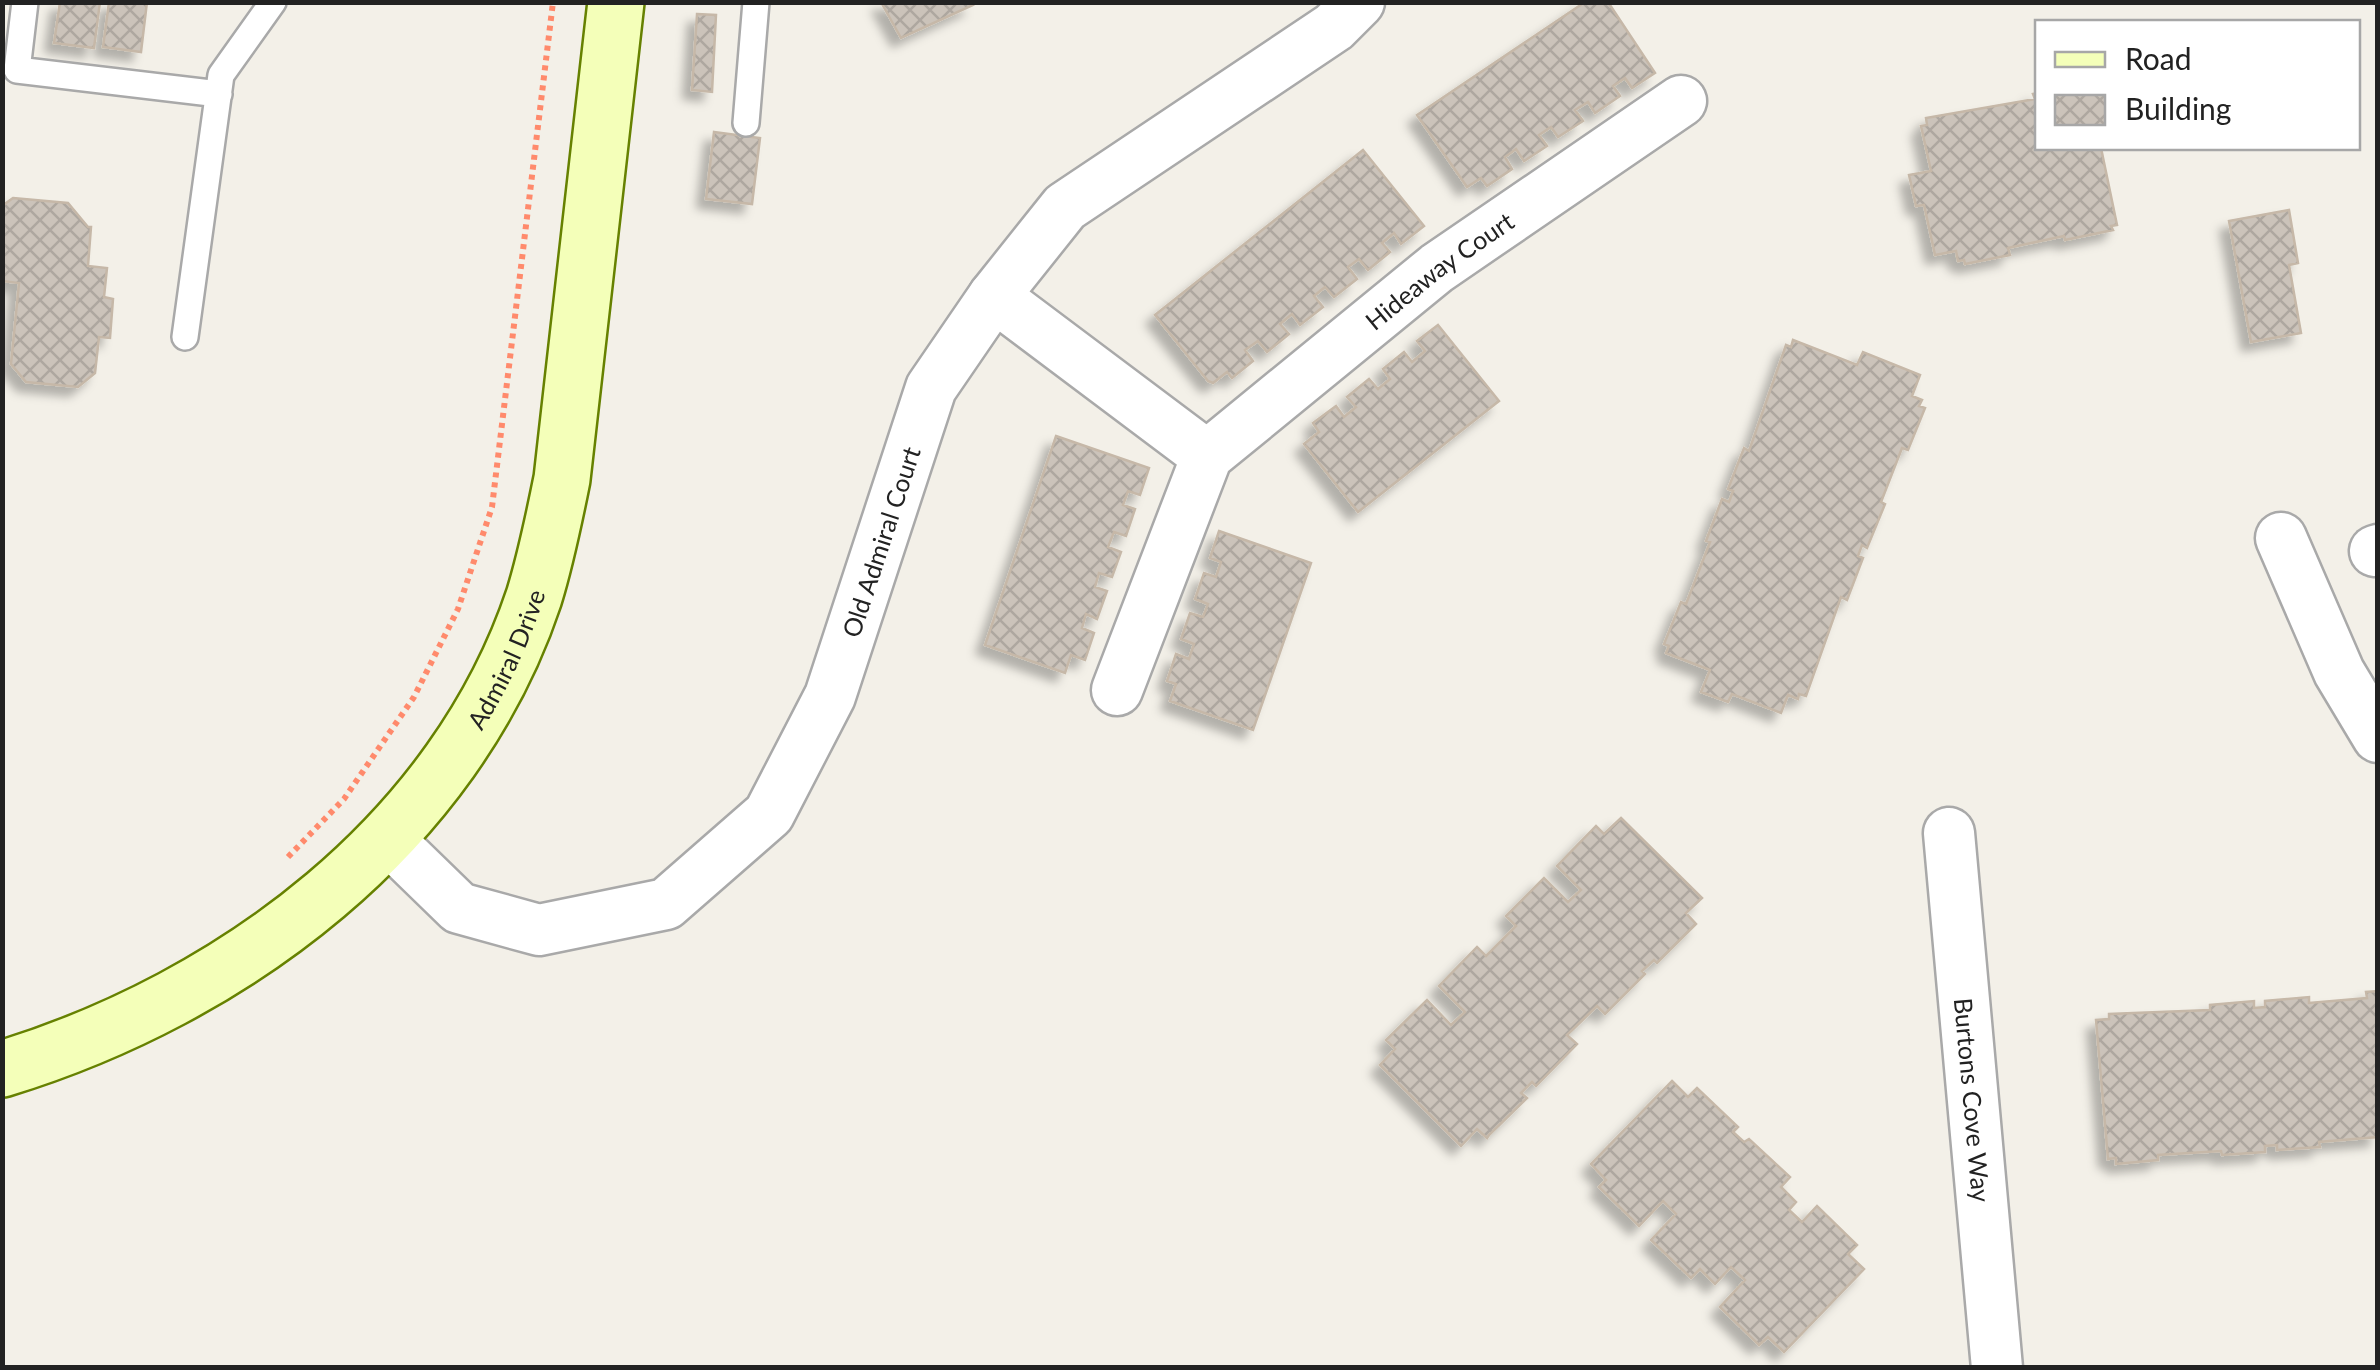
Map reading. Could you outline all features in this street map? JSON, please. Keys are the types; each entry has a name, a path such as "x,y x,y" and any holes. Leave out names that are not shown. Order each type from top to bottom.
{"street":[{"name":"Admiral Drive","path":"2,1069 110,1028 233,964 286,928 388,838 435,782 475,721 533,599 550,541 562,479 616,2"},
{"name":"Old Admiral Court","path":"388,838 459,908 539,930 666,904 768,814 830,696 931,388 994,296 1065,207 1334,28 1359,2"},
{"name":"Hideaway Court","path":"1116,690 1208,456 1437,268 1681,101"},
{"path":"994,296 1208,456"},
{"path":"2281,538 2339,672 2378,737"},
{"name":"Burtons Cove Way","path":"1949,834 1998,1368"}],"lane":[{"path":"25,2 17,70 219,94"},
{"path":"185,337 221,75 273,2"},
{"path":"746,123 756,2"}],"path":[{"path":"276,870 344,799 414,698 458,609 492,507 553,2"}],"building":[{"path":"60,2 100,2 94,48 54,43"},
{"path":"109,2 147,2 141,52 103,47"},
{"path":"881,2 971,2 973,5 901,38"},
{"path":"1585,2 1608,2 1655,73 1632,88 1625,78 1613,86 1620,96 1595,113 1588,102 1575,110 1583,121 1558,137 1551,127 1539,135 1547,146 1524,161 1516,149 1505,157 1512,169 1487,186 1481,178 1467,187 1417,115"},
{"path":"697,14 716,15 712,92 692,90"},
{"path":"2035,99 2035,150 2101,150 2117,225 2111,226 2113,230 2008,248 2010,255 1965,264 1964,260 1958,261 1956,251 1935,255 1924,205 1916,206 1909,175 1931,171 1921,126 1927,125 1926,118"},
{"path":"714,132 760,138 752,204 706,199"},
{"path":"1363,150 1424,226 1401,244 1394,233 1382,243 1390,252 1368,270 1359,259 1348,267 1357,279 1334,297 1325,287 1314,296 1323,307 1300,325 1292,314 1280,324 1289,334 1267,352 1258,341 1245,350 1253,361 1232,378 1227,372 1213,383 1208,381 1155,315"},
{"path":"13,198 68,203 91,227 88,266 107,268 104,297 113,299 110,338 99,337 95,373 78,387 26,382 11,364 19,283 2,281 2,206"},
{"path":"2289,210 2298,263 2289,265 2301,333 2251,342 2229,221"},
{"path":"1438,325 1499,401 1358,512 1304,444 1319,432 1313,423 1336,406 1344,417 1356,407 1347,397 1369,379 1378,389 1390,379 1383,369 1404,352 1412,362 1425,351 1417,341"},
{"path":"1793,340 1857,365 1863,352 1920,375 1912,396 1922,400 1919,406 1925,408 1908,450 1902,448 1881,502 1885,504 1867,548 1862,545 1858,556 1863,558 1847,600 1841,597 1806,696 1799,694 1798,699 1788,695 1781,713 1732,694 1728,702 1701,692 1710,670 1666,653 1669,646 1664,644 1681,602 1686,604 1722,499 1729,502 1733,491 1728,489 1744,448 1749,451 1786,345 1791,347"},
{"path":"1056,436 1149,468 1140,495 1128,491 1123,505 1135,509 1126,536 1114,532 1108,547 1121,552 1112,577 1099,573 1095,587 1107,591 1097,619 1086,614 1082,628 1094,633 1085,660 1071,655 1065,673 985,645"},
{"path":"1219,531 1311,563 1253,730 1170,701 1176,684 1167,681 1176,654 1189,659 1194,644 1181,639 1190,613 1203,617 1208,604 1195,599 1204,573 1216,577 1221,562 1210,558"},
{"path":"1621,818 1702,898 1686,913 1696,924 1657,963 1654,960 1642,971 1645,974 1605,1014 1597,1006 1567,1035 1577,1044 1536,1086 1532,1082 1521,1093 1527,1098 1487,1138 1477,1129 1461,1146 1380,1065 1395,1049 1386,1040 1427,1000 1451,1025 1465,1012 1439,986 1477,947 1486,956 1516,926 1506,916 1544,878 1568,902 1581,890 1557,866 1596,826 1604,834"},
{"path":"2378,991 2378,1137 2319,1142 2320,1147 2277,1150 2277,1145 2265,1146 2265,1152 2158,1155 2158,1160 2116,1164 2116,1158 2108,1159 2096,1020 2109,1019 2109,1014 2210,1010 2210,1005 2254,1001 2254,1008 2265,1007 2265,1001 2309,997 2309,1003 2367,998 2366,992"},
{"path":"1672,1081 1688,1097 1697,1088 1738,1127 1733,1132 1744,1142 1749,1139 1790,1177 1781,1187 1796,1202 1789,1210 1802,1222 1817,1206 1857,1245 1848,1254 1864,1269 1784,1352 1768,1337 1759,1345 1720,1307 1745,1280 1731,1267 1715,1284 1700,1269 1691,1278 1651,1240 1676,1214 1663,1201 1639,1226 1599,1187 1606,1180 1591,1164"}]}
